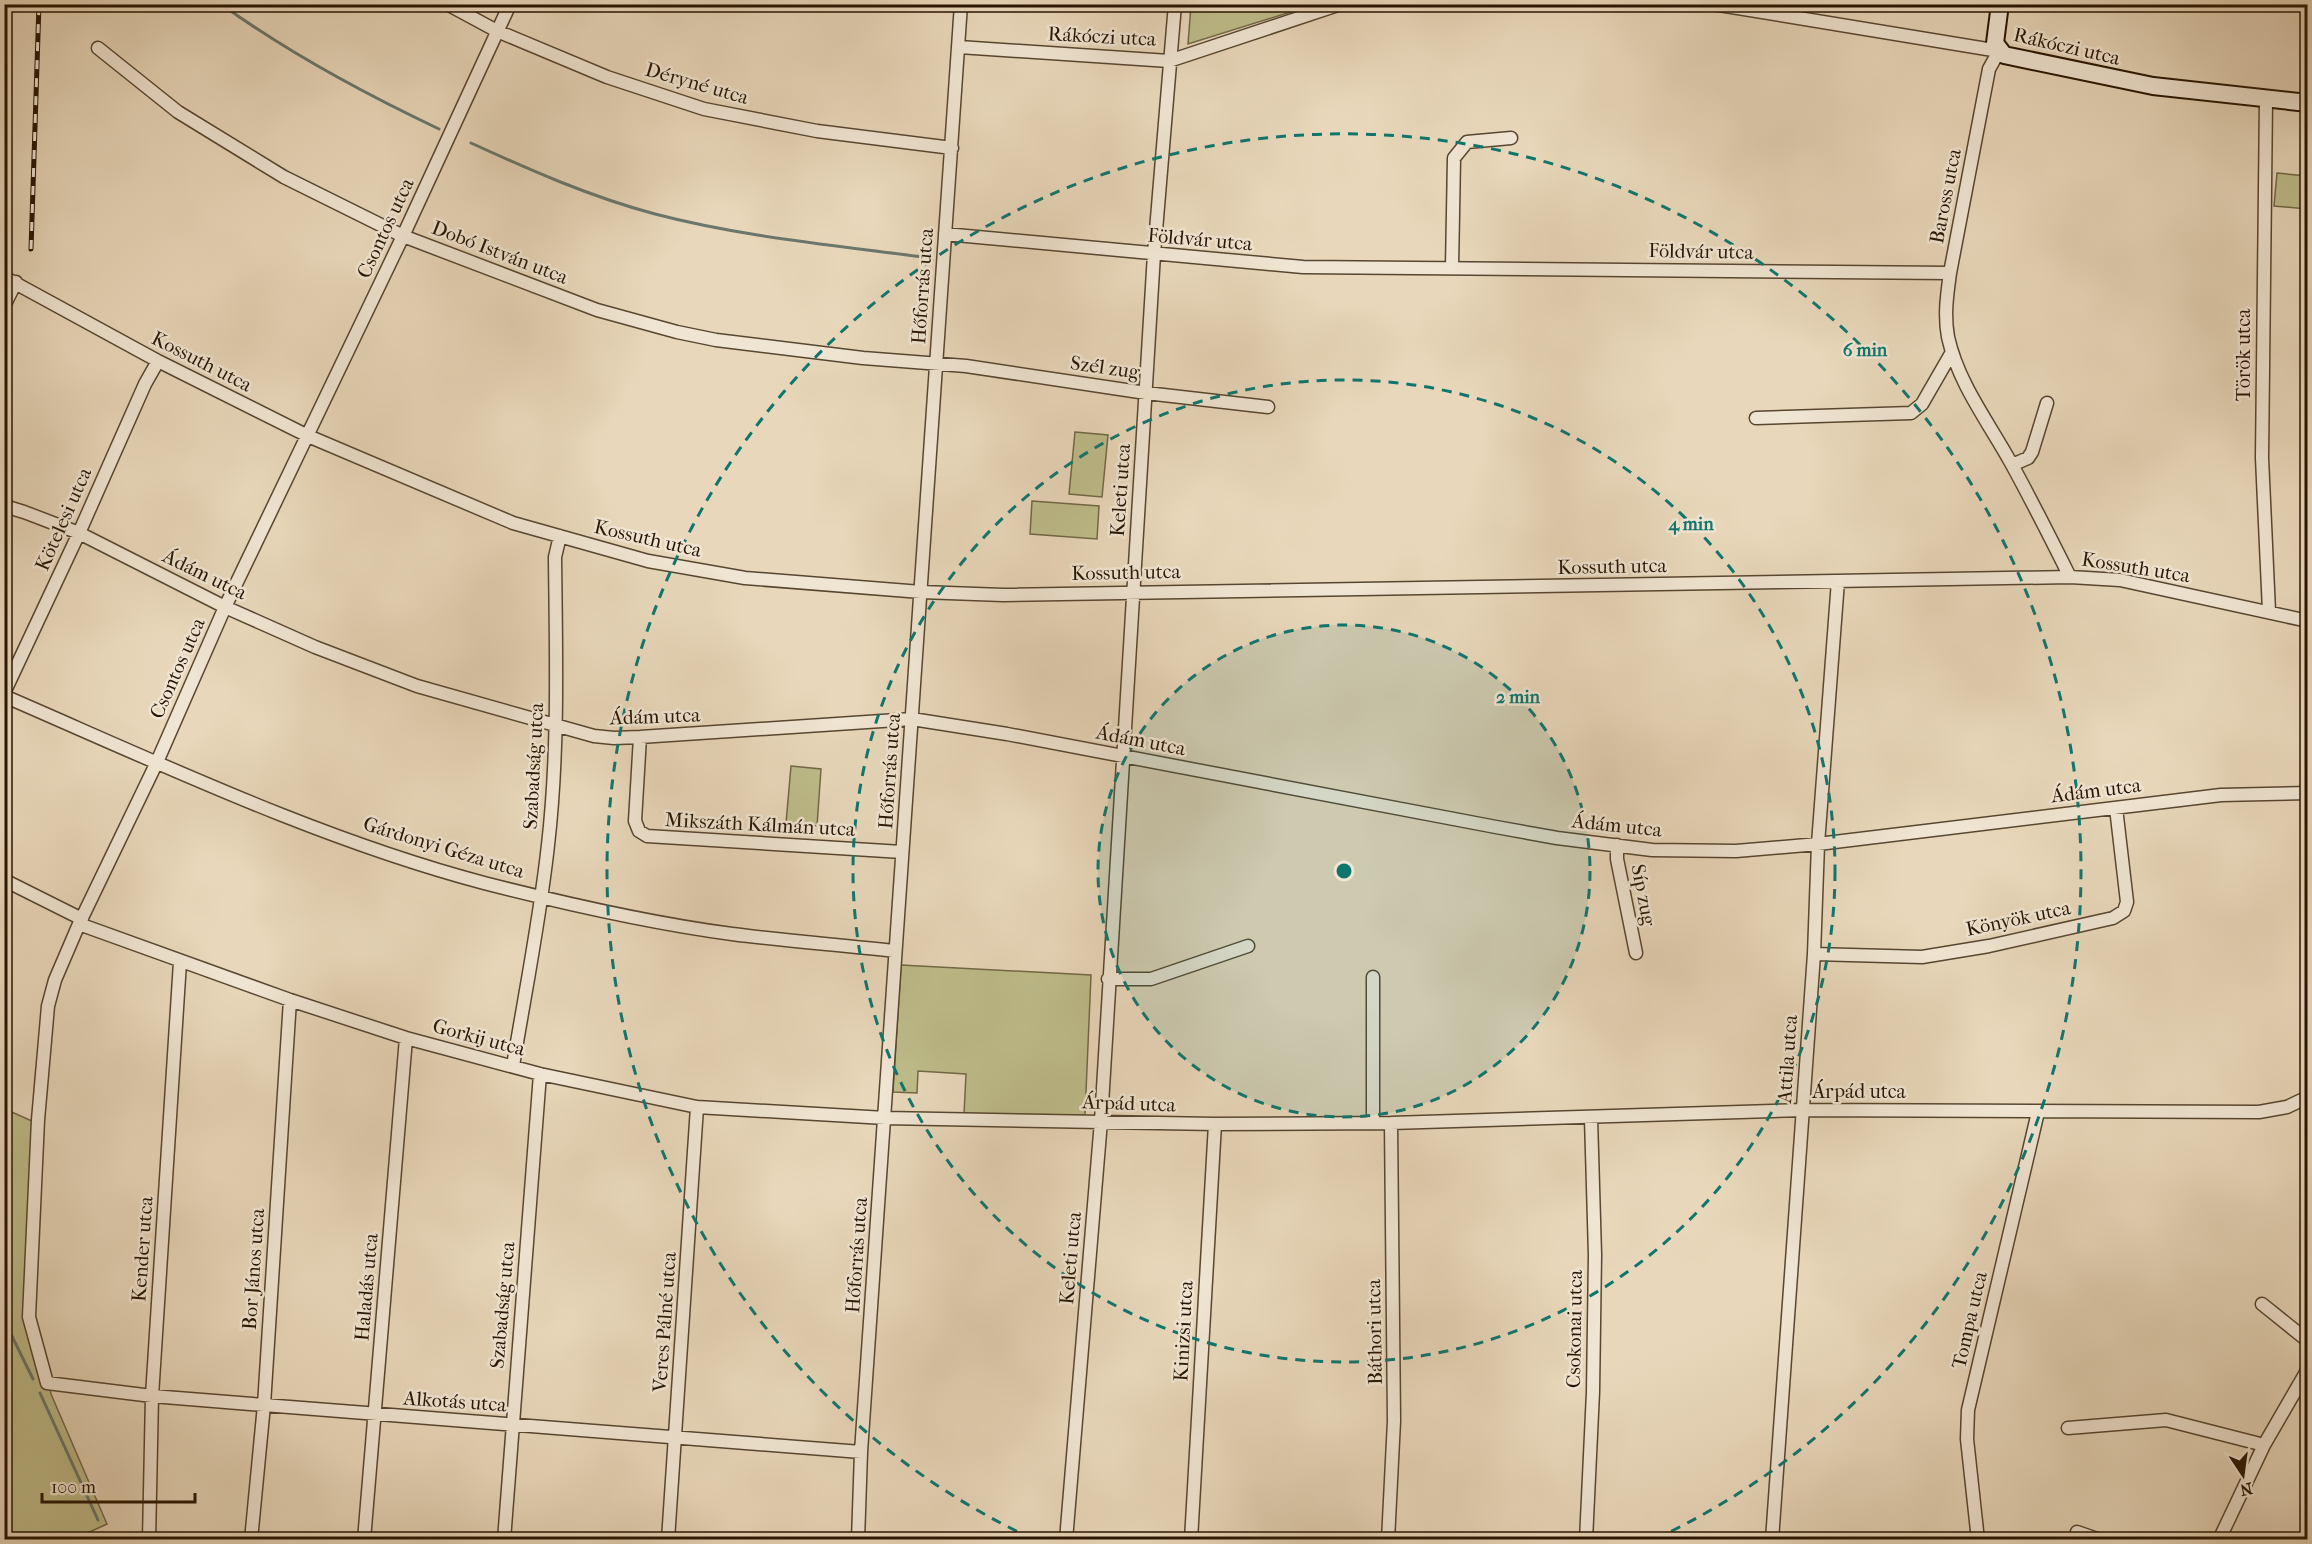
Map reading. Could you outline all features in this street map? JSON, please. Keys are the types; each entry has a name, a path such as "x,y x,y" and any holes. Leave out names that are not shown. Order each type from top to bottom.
{"main road":[{"path":"1999,51 1995,43 2000,4"},
{"name":"Rákóczi utca","path":"1999,51 2004,55 2043,65 2142,84 2307,103"}],"street":[{"name":"Déryné utca","path":"447,4 497,31 607,77 704,109 817,131 952,148"},
{"name":"Csontos utca","path":"47,1383 29,1317 39,1120 48,1006 55,980 157,762 225,607 403,236 510,4"},
{"name":"Hőforrás utca","path":"858,1539 861,1452 962,4"},
{"name":"Keleti utca","path":"1066,1539 1101,1121 1154,254 1175,4"},
{"name":"Rákóczi utca","path":"959,47 1169,61 1341,4"},
{"name":"Rákóczi utca","path":"1713,4 1999,51"},
{"name":"Dobó István utca","path":"98,48 178,112 284,177 403,236 597,310 677,333 727,342 937,365"},
{"name":"Baross utca","path":"1999,51 1993,58 1989,69 1950,273 1945,315 1952,352 1962,378 2012,465 2070,577"},
{"name":"Török utca","path":"2266,99 2262,458 2269,611"},
{"path":"1452,268 1454,158 1467,142 1511,138"},
{"name":"Földvár utca","path":"945,234 1303,267 1950,273"},
{"name":"Kossuth utca","path":"10,280 158,361 308,436 513,523 648,561 745,578 921,592 1004,595 1133,591 2070,577 2120,580 2307,621"},
{"path":"4,306 10,280"},
{"path":"1756,418 1911,413 1922,404 1952,352"},
{"name":"Kötelesi utca","path":"4,694 80,533 140,394 158,361"},
{"name":"Szél zug","path":"937,365 966,366 1146,393 1268,406"},
{"path":"2012,465 2028,458 2032,452 2047,404"},
{"name":"Ádám utca","path":"4,509 11,508 24,512 80,533 225,607 315,647 417,686 604,738 912,719 1124,756 1496,827 1652,850 1736,851 1818,844 2221,795 2307,793"},
{"name":"Szabadság utca","path":"513,1066 549,843 556,726 555,556 560,536"},
{"name":"Attila utca","path":"1772,1539 1814,954 1818,844 1838,581"},
{"name":"Gárdonyi Géza utca","path":"4,694 157,762 324,831 484,882 605,911 732,934 895,951"},
{"name":"Mikszáth Kálmán utca","path":"640,737 635,821 639,831 647,836 902,852"},
{"name":"Könyök utca","path":"1814,954 1922,957 1989,946 2113,918 2124,911 2127,902 2116,808"},
{"name":"Síp zug","path":"1617,845 1617,859 1636,953"},
{"name":"Gorkij utca","path":"4,880 81,922 180,962 406,1038 540,1074 697,1107 885,1118"},
{"path":"1108,979 1151,979 1248,946"},
{"name":"Kender utca","path":"149,1539 152,1396 180,962"},
{"path":"1372,1123 1373,977"},
{"name":"Bor János utca","path":"252,1539 264,1405 290,1000"},
{"name":"Haladás utca","path":"364,1539 406,1038"},
{"name":"Szabadság utca","path":"504,1539 540,1074"},
{"name":"Árpád utca","path":"885,1118 1215,1124 1390,1123 1803,1110 2259,1112 2288,1107 2307,1097"},
{"name":"Veres Pálné utca","path":"668,1539 697,1107"},
{"name":"Tompa utca","path":"1978,1539 1967,1439 1968,1410 2038,1112"},
{"name":"Csokonai utca","path":"1586,1539 1593,1392 1594,1255 1591,1118"},
{"name":"Báthori utca","path":"1388,1539 1394,1421 1390,1123"},
{"name":"Kinizsi utca","path":"1191,1539 1215,1124"},
{"path":"2262,1304 2307,1341"},
{"path":"2219,1539 2264,1445 2307,1369"},
{"name":"Alkotás utca","path":"47,1383 152,1396 861,1452"},
{"path":"2068,1428 2166,1420 2264,1445"},
{"path":"2077,1532 2100,1539"}],"shaded area":[{"path":"1191,4 1313,5 1188,44"},
{"path":"2277,173 2307,176 2307,209 2274,206"},
{"path":"1075,432 1108,435 1102,497 1069,494"},
{"path":"1032,501 1099,506 1097,539 1030,534"},
{"path":"791,766 821,769 817,826 786,823"},
{"path":"901,965 1091,975 1085,1115 964,1114 966,1074 918,1071 917,1093 893,1092"},
{"path":"5,1109 43,1126 34,1313 51,1394 107,1524 83,1535 84,1539 5,1540"}],"waterway":[{"path":"221,4 273,40 327,72 439,129"},
{"path":"471,143 584,191 655,214 754,235 922,257"},
{"path":"4,1320 33,1379"},
{"path":"40,1393 98,1520"}],"railway":[{"path":"31,249 39,4"}]}
